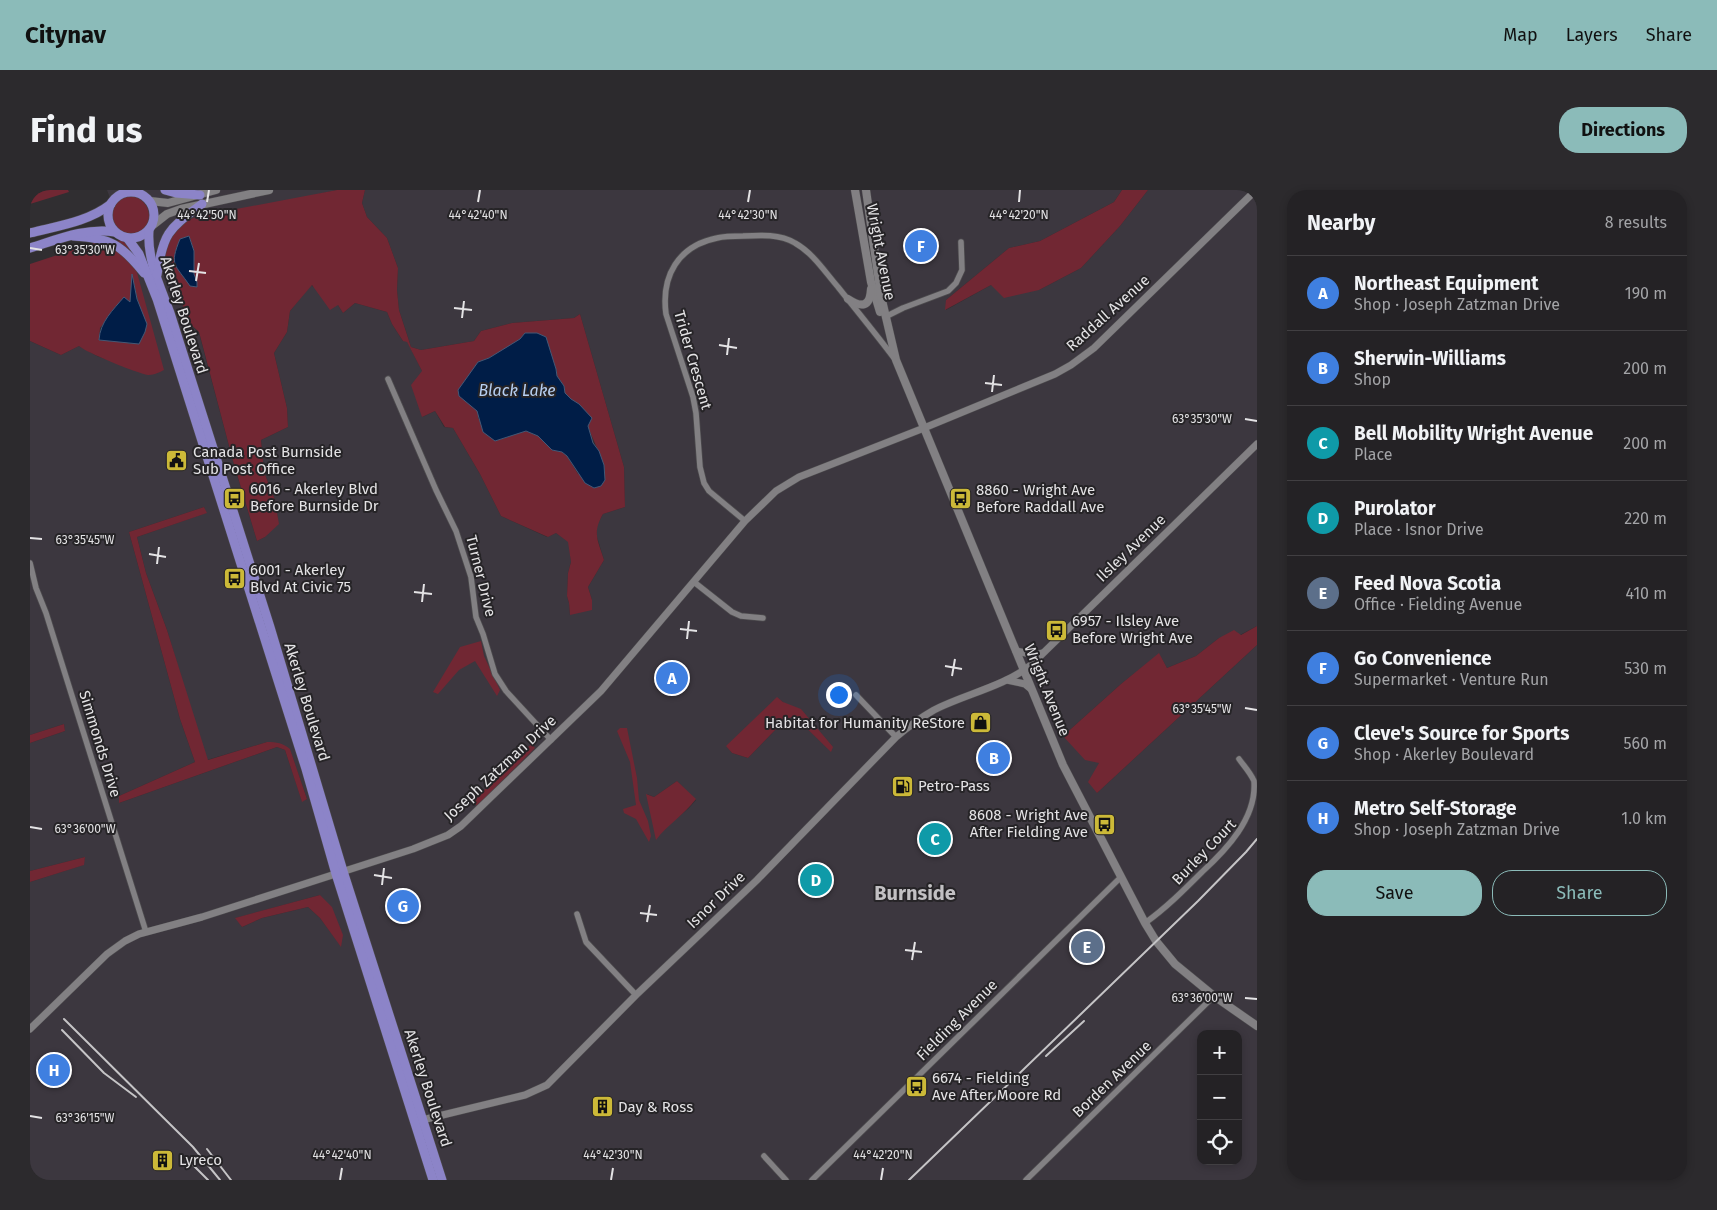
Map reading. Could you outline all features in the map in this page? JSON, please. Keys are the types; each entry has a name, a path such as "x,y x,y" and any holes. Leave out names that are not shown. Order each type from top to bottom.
{"main road":[{"path":"165,190 201,199"},
{"path":"30,248 72,236 99,231 114,232 128,239 142,236 167,214 216,190"},
{"path":"30,234 96,214 115,197 129,192 168,203 269,190"},
{"name":"Wright Avenue","path":"855,190 871,282 879,311 885,317"},
{"name":"Wright Avenue","path":"866,190 885,317 896,360 1063,765 1120,878 1156,941 1175,964 1214,996 1257,1026"},
{"path":"144,196 154,209 155,217 151,228"},
{"path":"114,232 108,219 108,211 115,197"},
{"path":"72,236 95,237 116,245 154,279 165,238 173,227 201,199"},
{"name":"Akerley Boulevard","path":"151,228 149,251 154,279 306,769 420,1121 442,1180"},
{"path":"863,235 869,243 875,245"},
{"name":"Akerley Boulevard","path":"128,239 154,279"},
{"path":"848,300 857,305 867,303 871,298 871,282"},
{"name":"Akerley Boulevard","path":"420,1121 433,1180"}],"street":[{"name":"Raddall Avenue","path":"924,428 1054,374 1082,357 1094,348 1256,190"},
{"name":"Trider Crescent","path":"745,521 709,491 704,483 700,467 693,397 666,314 664,299 668,278 684,254 707,240 730,236 778,237 796,243 808,253 896,360"},
{"path":"885,317 948,291 956,283 962,270 961,242"},
{"name":"Turner Drive","path":"388,379 436,490 456,531 471,577 476,617 484,634 495,674 506,691 551,740"},
{"name":"Joseph Zatzman Drive","path":"30,1030 112,949 125,941 146,932 202,917 340,873 433,842 448,835 461,826 601,691 745,521 776,491 799,477 924,428"},
{"name":"Ilsley Avenue","path":"1024,671 1257,444"},
{"name":"Simmonds Drive","path":"30,562 36,588 52,631 146,932"},
{"path":"694,582 732,612 741,616 763,618"},
{"path":"1016,651 1035,655 1044,652"},
{"name":"Isnor Drive","path":"420,1121 525,1095 547,1085 636,995 757,880 896,737 935,710 1024,671"},
{"path":"1006,680 1025,684 1031,689"},
{"path":"856,695 896,737"},
{"name":"Burley Court","path":"1145,923 1166,907 1238,838 1250,820 1256,801 1254,782 1249,771 1238,759"},
{"name":"Fielding Avenue","path":"812,1180 1120,878"},
{"path":"577,914 586,942 636,995"},
{"name":"Borden Avenue","path":"1026,1180 1214,996"},
{"path":"764,1156 786,1180"}],"shaded area":[{"path":"30,190 68,190 69,192 30,204"},
{"path":"107,190 337,190 172,226 167,265 187,321 199,333 233,461 257,541 265,537 278,519 275,500 264,472 261,440 288,427 287,408 274,353 287,332 290,311 311,285 338,305 343,313 355,303 387,312 403,341 407,341 422,371 422,417 435,411 444,427 453,428 480,474 501,516 547,537 556,533 569,542 571,562 568,573 567,596 570,615 592,600 588,587 604,560 597,537 597,525 603,514 625,507 624,467 580,314 574,318 512,323 481,331 474,341 421,350 411,347 399,310 397,290 398,268 387,238 367,217 362,203 365,190 1122,190 1114,202 1040,241 1009,248 946,300 946,310 991,285 1039,290 1081,268 1120,226 1148,190 1257,190 1257,626 1240,635 1219,638 1196,656 1167,668 1159,654 1121,684 1063,736 1099,763 1097,793 1257,645 1257,1180 30,1180 30,882 83,865 85,857 30,871 30,743 65,731 64,724 30,735 30,341 61,355 79,346 111,361 128,240","holes":["204,507 206,513 137,537 146,573 167,630 207,760 267,742 290,750 307,799 302,801 285,750 277,747 119,803 119,796 195,762 180,719 129,532","777,698 783,702 831,751 794,716 784,721 748,758 732,753 727,746","677,781 696,800 663,830 647,794 654,797","320,895 341,946 320,918 308,907 262,918 242,927 236,918"]},
{"path":"337,190 365,190 362,203 367,217 387,238 398,268 397,290 399,310 411,347 421,350 474,341 481,331 512,323 574,318 580,314 624,467 625,507 603,514 598,526 597,537 604,560 588,587 592,600 592,610 570,615 567,596 568,573 571,562 568,542 556,533 548,537 501,516 480,474 453,428 445,427 435,411 422,417 411,385 422,371 407,342 403,341 387,312 355,303 343,313 338,305 330,310 312,285 290,311 287,332 274,353 287,408 288,427 261,440 264,472 275,500 279,524 265,537 257,541 233,461 199,332 187,321 167,265 162,241 172,226 199,216","holes":["189,236 194,251 194,274 181,272 174,263","525,333 556,369 557,375 563,384 564,392 569,399 586,412 590,422 588,426 604,466 605,480 578,474 567,456 562,452 552,450 538,436 526,431 495,441 478,418 478,362 510,347"]},
{"path":"1122,190 1148,190 1120,226 1081,268 1039,290 1004,298 991,285 945,310 946,300 1009,248 1040,241 1114,202"},
{"path":"133,196 140,199 146,205 149,216 148,224 140,233 133,236 125,236 118,233 110,224 109,212 112,205 121,197"},
{"path":"128,240 164,370 149,375 144,374 102,358 79,346 61,355 30,341 30,264 97,242","holes":["132,277 141,311 147,325 130,344 121,341 99,340 100,328 124,298 130,302"]},
{"path":"204,507 207,513 137,537 146,573 167,630 208,760 267,742 282,744 290,749 307,799 302,802 285,750 277,747 119,803 119,796 195,762 180,719 129,532"},
{"path":"1257,626 1257,645 1097,793 1088,782 1099,763 1085,760 1063,736 1159,653 1167,668 1196,656 1219,638 1234,630 1241,635"},
{"path":"481,641 484,656 500,690 497,696 475,661 459,670 438,694 433,692 460,647"},
{"path":"777,697 783,702 801,709 833,747 831,752 794,716 784,721 748,758 732,753 726,746"},
{"path":"64,724 65,731 30,743 30,735"},
{"path":"620,728 627,728 637,778 639,800 648,821 651,836 649,842 636,819 624,813 623,809 636,805 630,762 617,731"},
{"path":"532,744 535,748 477,806 473,802 516,756"},
{"path":"677,781 696,799 656,840 646,794 654,797"},
{"path":"85,857 84,865 30,882 30,871"},
{"path":"320,895 332,907 343,935 341,947 320,918 308,907 262,918 242,927 235,918"}],"water":[{"path":"189,236 194,251 194,274 197,287 190,286 177,269 174,260 180,239"},
{"path":"132,274 137,299 147,324 139,344 99,340 104,322 124,297 130,302"},
{"name":"Black Lake","path":"525,333 537,333 546,337 557,376 564,386 565,393 592,418 588,426 593,443 599,451 604,465 605,480 601,486 594,488 585,483 567,456 562,452 552,450 538,436 526,431 495,441 483,432 477,411 459,396 458,390 478,362 489,358 520,339"}],"railway":[{"path":"909,1180 1198,901 1257,839"},
{"path":"64,1019 193,1147 220,1180"},
{"path":"1046,1056 1084,1021"},
{"path":"62,1030 104,1073 136,1097"},
{"path":"207,1149 231,1180"},
{"path":"187,1159 208,1180"}],"place":[{"name":"Go Convenience","path":"921,246"},
{"name":"Canada Post Burnside Sub Post Office","path":"177,461"},
{"name":"6016 - Akerley Blvd Before Burnside Dr","path":"234,498"},
{"name":"8860 - Wright Ave Before Raddall Ave","path":"960,499"},
{"name":"6001 - Akerley Blvd At Civic 75","path":"234,579"},
{"name":"6957 - Ilsley Ave Before Wright Ave","path":"1056,630"},
{"name":"Northeast Equipment","path":"672,678"},
{"name":"Habitat for Humanity ReStore","path":"981,723"},
{"name":"Sherwin-Williams","path":"994,758"},
{"name":"Petro-Pass","path":"902,786"},
{"name":"8608 - Wright Ave After Fielding Ave","path":"1104,824"},
{"name":"Bell Mobility Wright Avenue","path":"935,839"},
{"name":"Purolator","path":"816,880"},
{"name":"Cleve's Source for Sports","path":"403,906"},
{"name":"Feed Nova Scotia","path":"1087,947"},
{"name":"Metro Self-Storage","path":"54,1070"},
{"name":"6674 - Fielding Ave After Moore Rd","path":"916,1087"},
{"name":"Day & Ross","path":"602,1107"},
{"name":"Lyreco","path":"163,1160"}],"district":[{"name":"Burnside","path":"915,893"}]}
